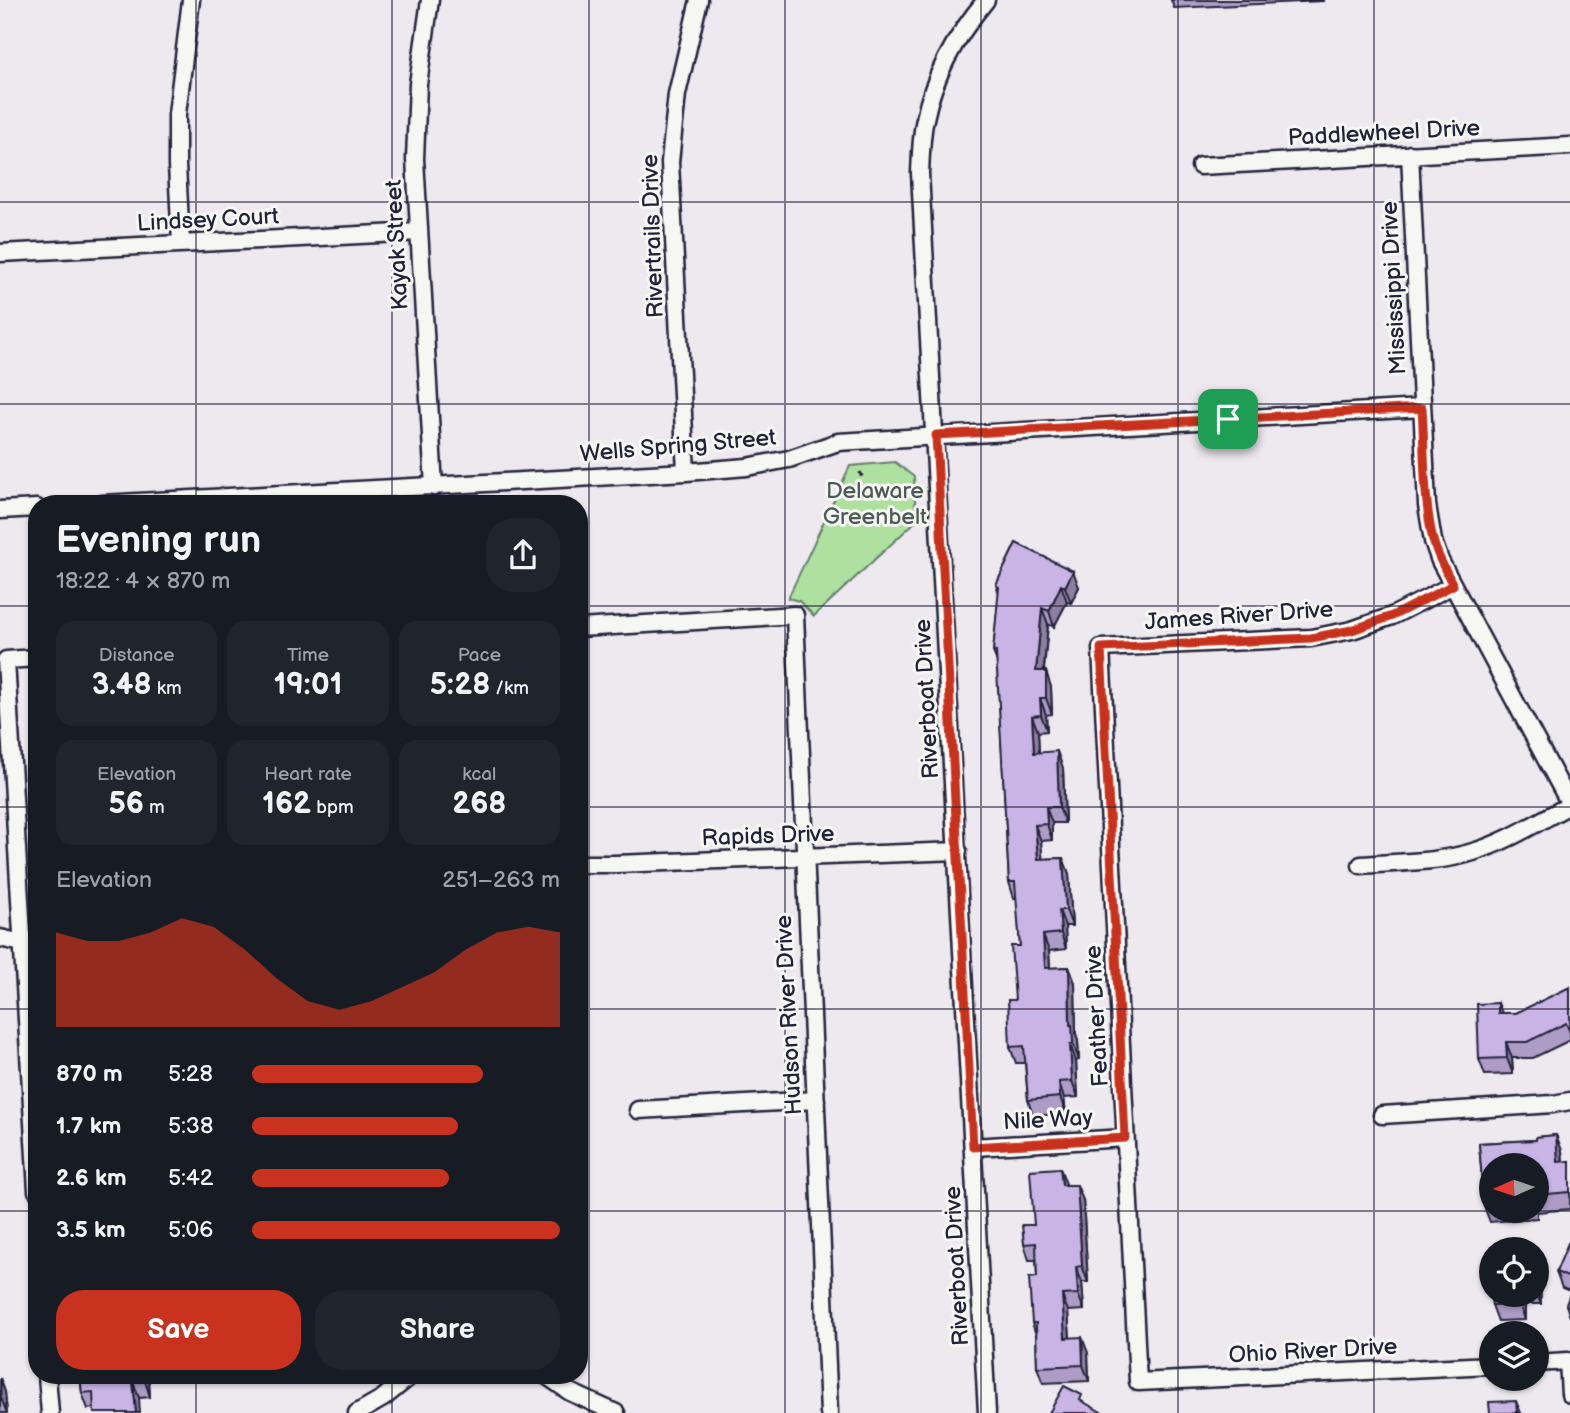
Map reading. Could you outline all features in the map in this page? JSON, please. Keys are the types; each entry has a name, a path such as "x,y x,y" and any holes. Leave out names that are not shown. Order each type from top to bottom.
{"street":[{"path":"181,244 177,114 191,0"},
{"name":"Kayak Street","path":"430,0 418,84 415,159 434,487"},
{"name":"Rivertrails Drive","path":"687,472 670,162 677,94 698,0"},
{"name":"Riverboat Drive","path":"986,0 963,28 939,72 924,120 920,173 988,1413"},
{"name":"Paddlewheel Drive","path":"1200,166 1570,146"},
{"name":"Mississippi Drive","path":"1410,154 1429,517 1437,551 1570,805"},
{"name":"Lindsey Court","path":"0,253 419,232"},
{"name":"Wells Spring Street","path":"323,495 747,467 789,459 838,442 1422,408"},
{"path":"0,510 28,508"},
{"name":"James River Drive","path":"1101,648 1311,638 1352,630 1392,616 1453,585"},
{"name":"Hudson River Drive","path":"588,627 795,615 829,1413"},
{"name":"Feather Drive","path":"1101,648 1138,1382"},
{"path":"28,659 6,660 28,918"},
{"path":"1361,865 1472,853 1498,843 1570,805"},
{"name":"Rapids Drive","path":"588,865 958,851"},
{"path":"0,938 28,942"},
{"path":"0,951 28,943"},
{"path":"638,1110 816,1100"},
{"path":"1382,1115 1570,1101"},
{"name":"Nile Way","path":"973,1147 1125,1138"},
{"path":"1549,1363 1568,1362 1570,1394"},
{"name":"Ohio River Drive","path":"1138,1382 1479,1366"},
{"path":"48,1384 50,1413"},
{"path":"358,1413 400,1384"},
{"path":"558,1384 616,1413"}],"path":[{"path":"860,472 863,481"}],"green space":[{"name":"Delaware Greenbelt","path":"895,462 914,477 916,521 814,616 799,601 788,598 850,466"}],"building":[{"path":"1016,543 1073,571 1065,587 1061,585 1049,611 1042,608 1036,671 1046,671 1046,698 1040,698 1041,715 1032,716 1034,753 1057,751 1059,807 1046,807 1047,824 1035,825 1038,859 1063,858 1066,910 1059,910 1061,933 1043,935 1045,968 1069,967 1072,1081 1059,1082 1060,1097 1028,1100 1024,1046 1010,1047 1008,1000 1015,1000 1011,946 1020,946 1015,882 1009,882 996,652 993,652 999,587 996,585"},
{"path":"1570,987 1570,1032 1566,1023 1527,1042 1506,1042 1507,1058 1479,1059 1477,1004 1498,1003 1498,1013 1516,1013"},
{"path":"1556,1135 1558,1162 1570,1161 1570,1192 1549,1194 1549,1153 1480,1153 1479,1143 1536,1140 1536,1137"},
{"path":"1060,1168 1062,1185 1077,1185 1082,1266 1076,1267 1078,1294 1062,1295 1065,1338 1082,1337 1083,1365 1037,1367 1036,1323 1032,1323 1029,1278 1037,1277 1036,1243 1024,1244 1022,1225 1034,1225 1030,1170"},
{"path":"1568,1243 1570,1244 1570,1278 1556,1272"},
{"path":"81,1384 133,1384 136,1413 94,1413 93,1392 82,1393"},
{"path":"1064,1386 1082,1395 1080,1400 1103,1413 1049,1413"},
{"path":"1516,1401 1517,1413 1490,1413 1489,1402"}],"route":[{"path":"1422,408 1427,505 1433,541 1453,585 1392,616 1352,630 1311,638 1101,648 1125,1138 973,1147 936,435 1228,419 1422,408"}]}
